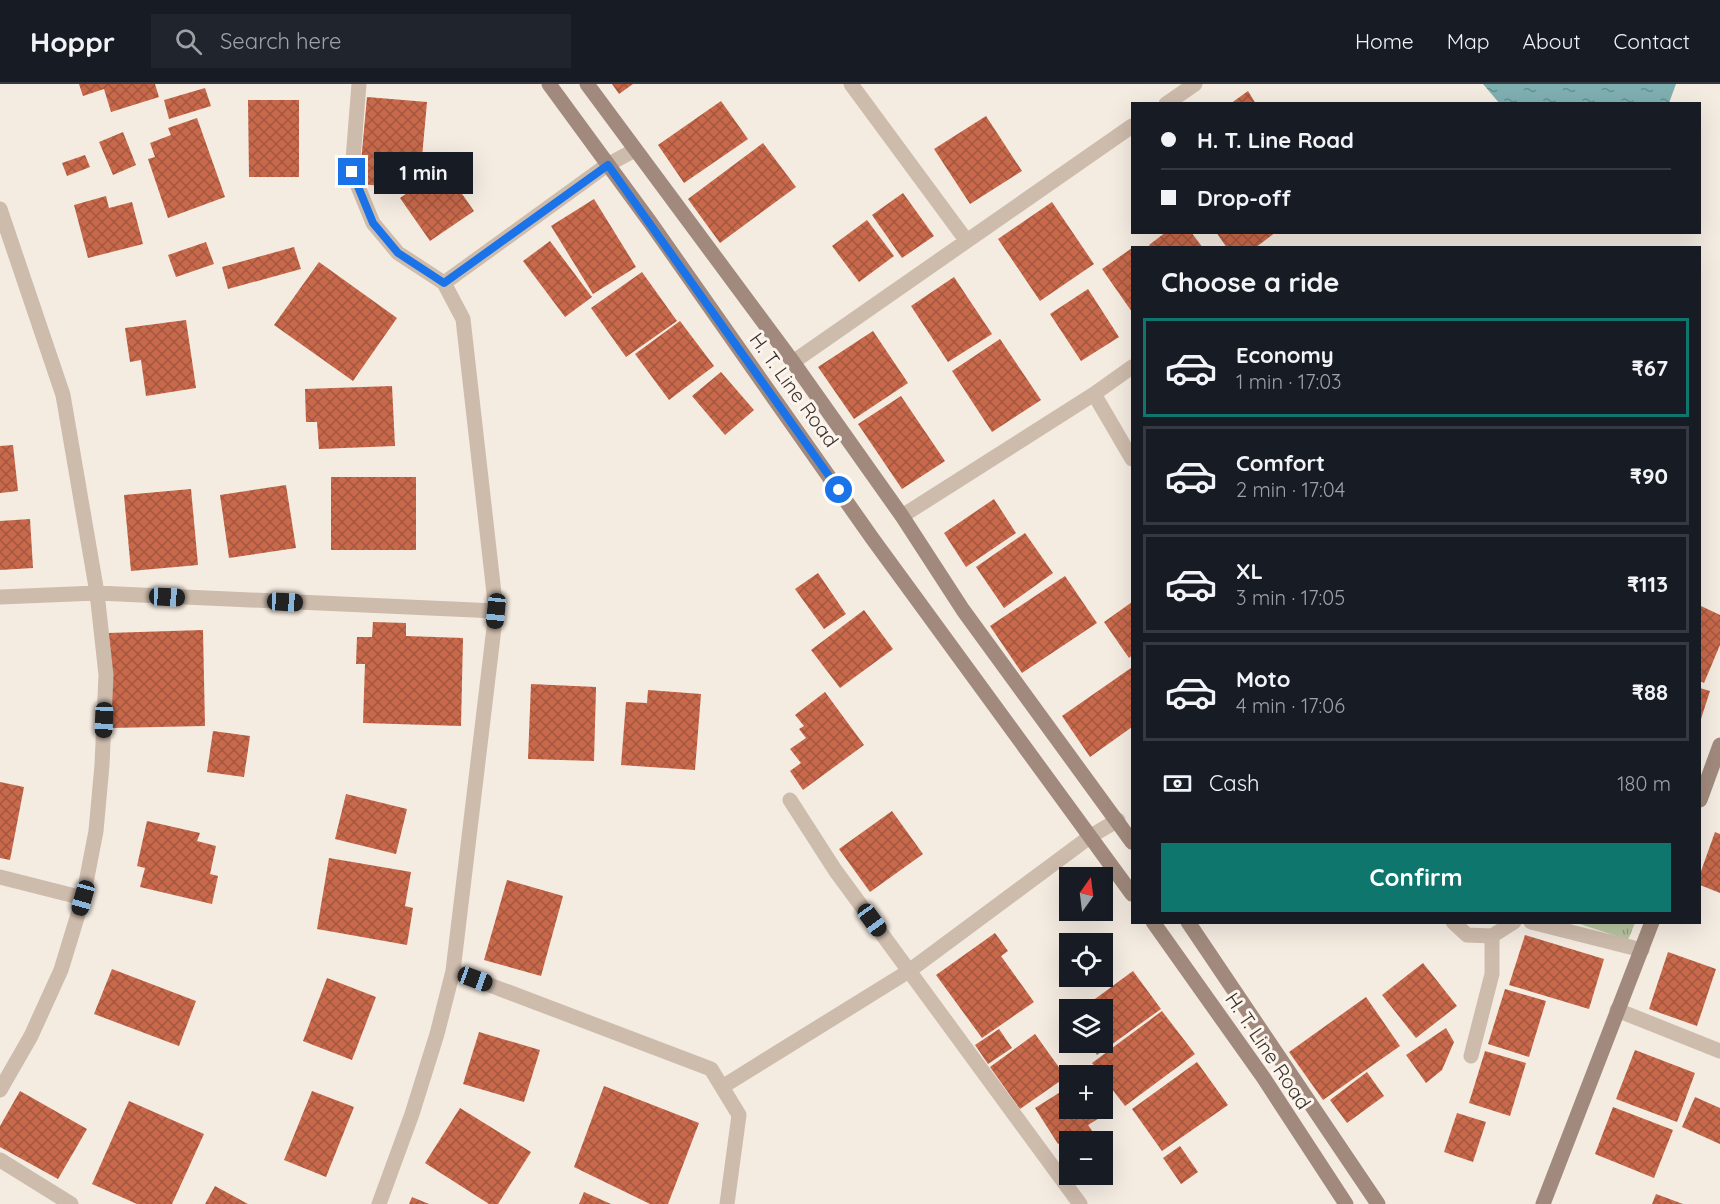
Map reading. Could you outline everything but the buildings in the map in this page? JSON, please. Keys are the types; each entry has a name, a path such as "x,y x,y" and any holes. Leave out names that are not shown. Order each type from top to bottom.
{"street":[{"path":"359,84 352,172 373,223 398,253 444,283 463,319 496,611 453,971 437,1034 412,1114 379,1204"},
{"name":"H. T. Line Road","path":"549,84 872,538 1131,893"},
{"name":"H. T. Line Road","path":"587,84 793,362 902,516 963,610 1131,840"},
{"path":"1169,102 1195,84"},
{"path":"854,85 966,240"},
{"path":"793,362 1131,127"},
{"path":"444,283 608,165 635,150"},
{"path":"0,208 63,395 97,593 106,675 96,831 83,898 62,970 31,1036 0,1090"},
{"path":"902,516 1094,394 1131,368"},
{"path":"1094,394 1131,457"},
{"path":"0,597 97,593 496,611"},
{"path":"1701,797 1720,745"},
{"path":"790,800 835,870 1080,1204"},
{"path":"722,1087 909,970 1091,836 1118,820"},
{"path":"0,877 83,898"},
{"name":"H. T. Line Road","path":"1154,924 1263,1077 1346,1204"},
{"name":"H. T. Line Road","path":"1189,924 1378,1204"},
{"path":"1455,924 1467,935 1492,936 1511,924"},
{"path":"1540,924 1642,950"},
{"path":"1543,1204 1651,924"},
{"path":"1471,1056 1492,974 1492,936"},
{"path":"453,971 711,1069 740,1115 728,1204"},
{"path":"1617,1010 1720,1051"},
{"path":"0,1160 72,1204"}],"green space":[{"path":"1580,924 1635,924 1628,940"}],"water":[{"path":"1483,84 1676,84 1669,102 1498,102"}],"route":[{"path":"352,172 373,223 398,253 444,283 608,165 839,490"}]}
